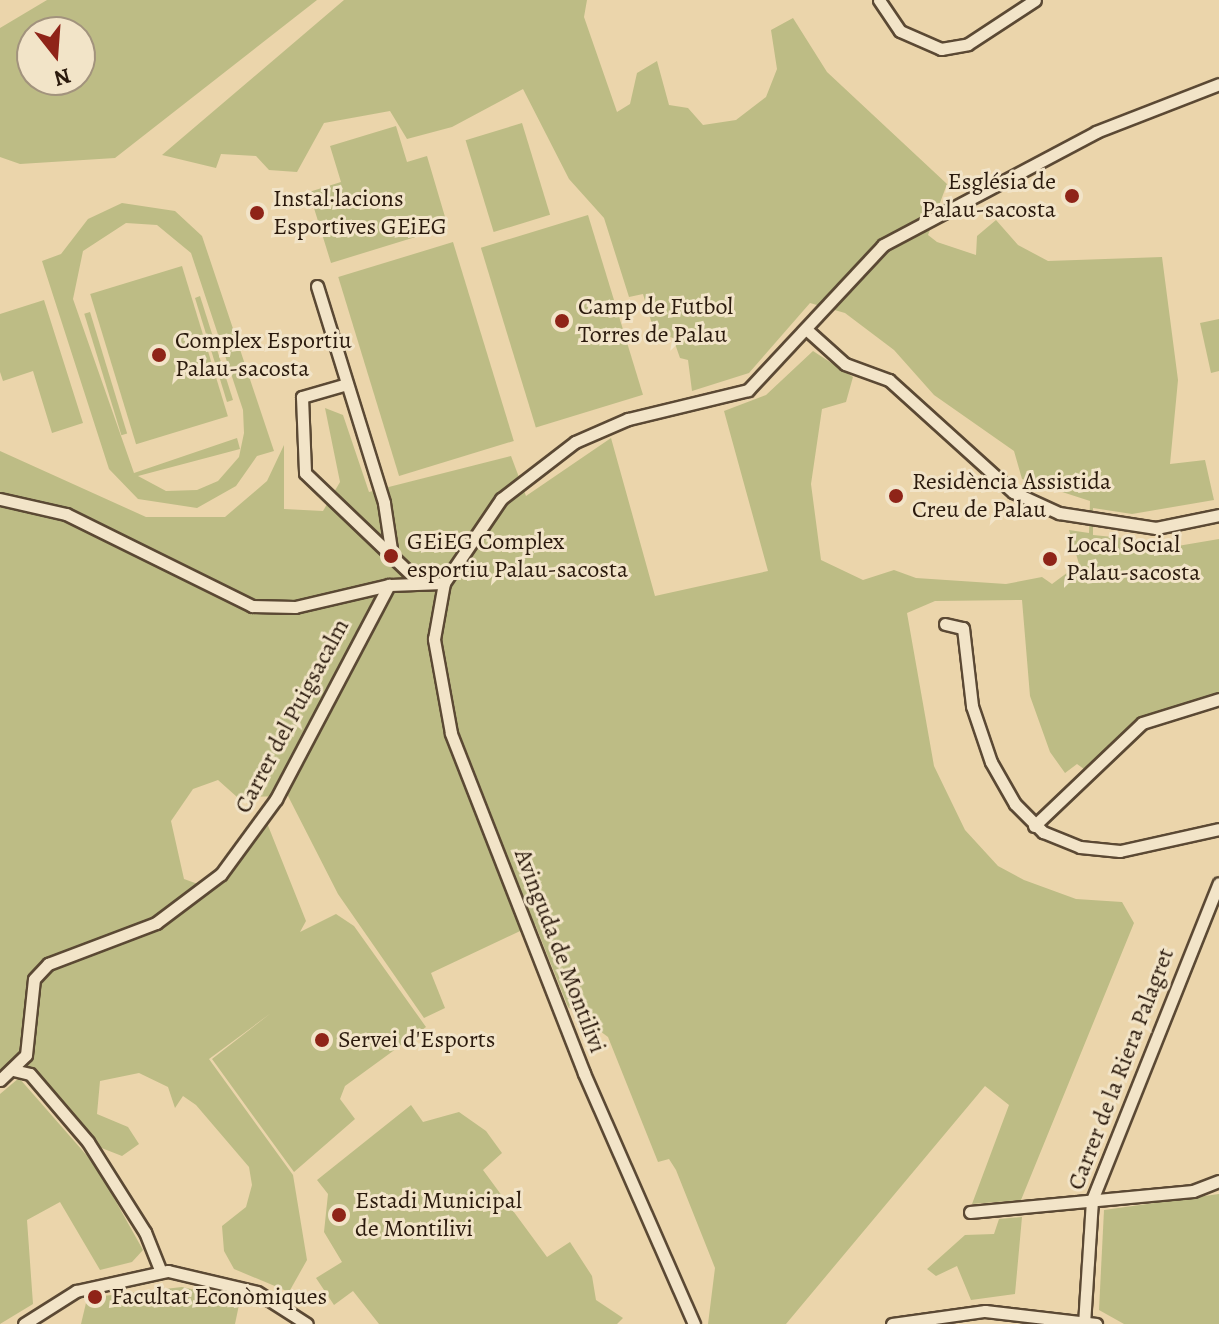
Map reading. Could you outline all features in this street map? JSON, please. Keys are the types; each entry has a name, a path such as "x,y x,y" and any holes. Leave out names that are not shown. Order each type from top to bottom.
{"street":[{"path":"879,0 900,31 941,49 968,44 1035,0"},
{"path":"0,499 66,514 252,606 295,607 416,579 444,583 501,499 575,442 628,419 748,390 883,245 1096,132 1219,84"},
{"path":"317,286 347,384 392,556"},
{"path":"806,329 845,364 889,380 1013,492 1059,513 1156,528 1219,515"},
{"path":"347,384 302,397 305,473 416,579"},
{"name":"Avinguda de Montilivi","path":"444,583 434,639 451,733 579,1062 694,1324"},
{"name":"Carrer del Puigsacalm","path":"0,1080 13,1070 31,1038 34,979 48,964 135,933 192,899 261,825 389,585"},
{"path":"945,624 963,628 981,736 1002,784 1034,826 1065,843 1112,851 1219,829"},
{"path":"1034,826 1142,723 1219,699"},
{"name":"Carrer de la Riera Palagret","path":"1088,1322 1092,1200 1219,883"},
{"path":"13,1070 30,1074 91,1146 161,1272"},
{"path":"970,1212 1193,1191 1219,1181"},
{"path":"24,1324 76,1291 161,1272 233,1283 307,1324"},
{"path":"892,1324 985,1311 1088,1322"}],"shaded area":[{"path":"47,0 317,0 115,158 20,164 0,157 0,28 16,18 16,96 96,96 96,16 20,16"},
{"path":"344,0 587,0 584,17 617,112 630,104 637,73 657,61 669,105 688,108 703,125 736,120 766,97 777,69 771,30 793,18 827,72 947,184 928,235 937,242 976,255 977,236 996,220 1018,245 1048,261 1162,257 1178,380 1170,464 1205,460 1214,500 1132,514 1093,508 1093,535 1143,540 1154,550 1219,539 1219,694 1138,717 1084,769 1077,764 1065,773 1050,752 1030,696 1022,600 935,601 907,613 934,766 965,830 998,866 1024,880 1076,899 1122,902 1134,923 1021,1200 972,1204 1009,1105 985,1086 786,1324 708,1324 715,1268 676,1170 669,1159 658,1162 608,1037 568,1007 535,924 431,973 445,1008 424,1018 338,894 288,796 237,797 218,780 193,789 171,821 184,879 209,888 267,823 306,921 300,932 336,914 354,926 426,1027 345,1086 340,1099 355,1119 294,1172 212,1059 271,1013 209,1059 293,1175 307,1260 289,1292 234,1269 224,1251 222,1226 246,1207 252,1185 249,1167 196,1105 183,1096 175,1108 168,1087 139,1073 100,1081 97,1114 128,1127 139,1144 122,1156 99,1147 20,1058 0,1074 0,451 146,517 225,517 267,481 284,445 284,509 323,511 340,482 325,408 343,415 369,492 511,456 526,496 611,438 655,596 768,571 724,411 766,395 813,351 853,377 846,402 822,409 811,484 821,560 863,580 894,570 916,578 1006,584 1042,577 1052,584 1079,564 1069,530 1089,533 1090,501 1022,479 1014,451 934,395 894,350 845,313 810,303 749,373 692,391 688,360 680,358 673,338 654,331 643,294 629,297 604,218 569,179 523,89 452,127 407,139 390,111 324,123 297,172 269,170 256,156 221,154 216,168 162,155"},
{"path":"522,123 550,215 494,232 466,140"},
{"path":"396,126 407,162 427,156 448,227 331,263 309,192 341,182 330,146"},
{"path":"122,203 175,211 202,236 274,451 257,456 236,486 197,508 138,499 109,469 42,261 61,254 88,219","holes":["126,223 157,225 191,253 243,410 244,433 239,457 218,481 197,490 166,491 138,476 240,449 237,438 134,473 73,299 83,251"]},
{"name":"Camp de Futbol Torres de Palau","path":"588,215 643,395 536,428 481,248"},
{"path":"453,242 514,441 399,476 338,277"},
{"name":"Complex Esportiu Palau-sacosta","path":"182,266 228,416 136,444 90,294"},
{"path":"200,296 233,400 227,402 195,298"},
{"path":"44,300 83,423 52,433 33,371 3,381 0,372 0,314"},
{"path":"90,312 127,433 121,435 84,314"},
{"path":"1219,319 1219,371 1211,373 1200,323"},
{"path":"19,1078 96,1166 143,1250 132,1262 100,1270 60,1202 27,1220 33,1304 0,1324 0,1094"},
{"path":"411,1105 423,1122 459,1112 486,1131 502,1153 483,1170 547,1257 570,1242 592,1276 596,1300 623,1318 617,1324 379,1324 353,1291 334,1305 316,1278 342,1262 324,1232 328,1194 317,1180"},
{"path":"1219,1194 1219,1324 1124,1324 1099,1310 1104,1210"},
{"path":"1022,1217 1015,1294 971,1300 957,1266 936,1276 927,1269 965,1235 994,1234 999,1219"},
{"path":"182,1287 240,1300 235,1324 81,1324 86,1303 103,1296"}],"place":[{"name":"Església de Palau-sacosta","path":"1072,196"},
{"name":"Instal·lacions Esportives GEiEG","path":"257,213"},
{"name":"Camp de Futbol Torres de Palau","path":"562,321"},
{"name":"Complex Esportiu Palau-sacosta","path":"159,355"},
{"name":"Residència Assistida Creu de Palau","path":"896,496"},
{"name":"GEiEG Complex esportiu Palau-sacosta","path":"391,556"},
{"name":"Local Social Palau-sacosta","path":"1050,559"},
{"name":"Servei d'Esports","path":"322,1040"},
{"name":"Estadi Municipal de Montilivi","path":"339,1215"},
{"name":"Facultat Econòmiques","path":"95,1297"}]}
